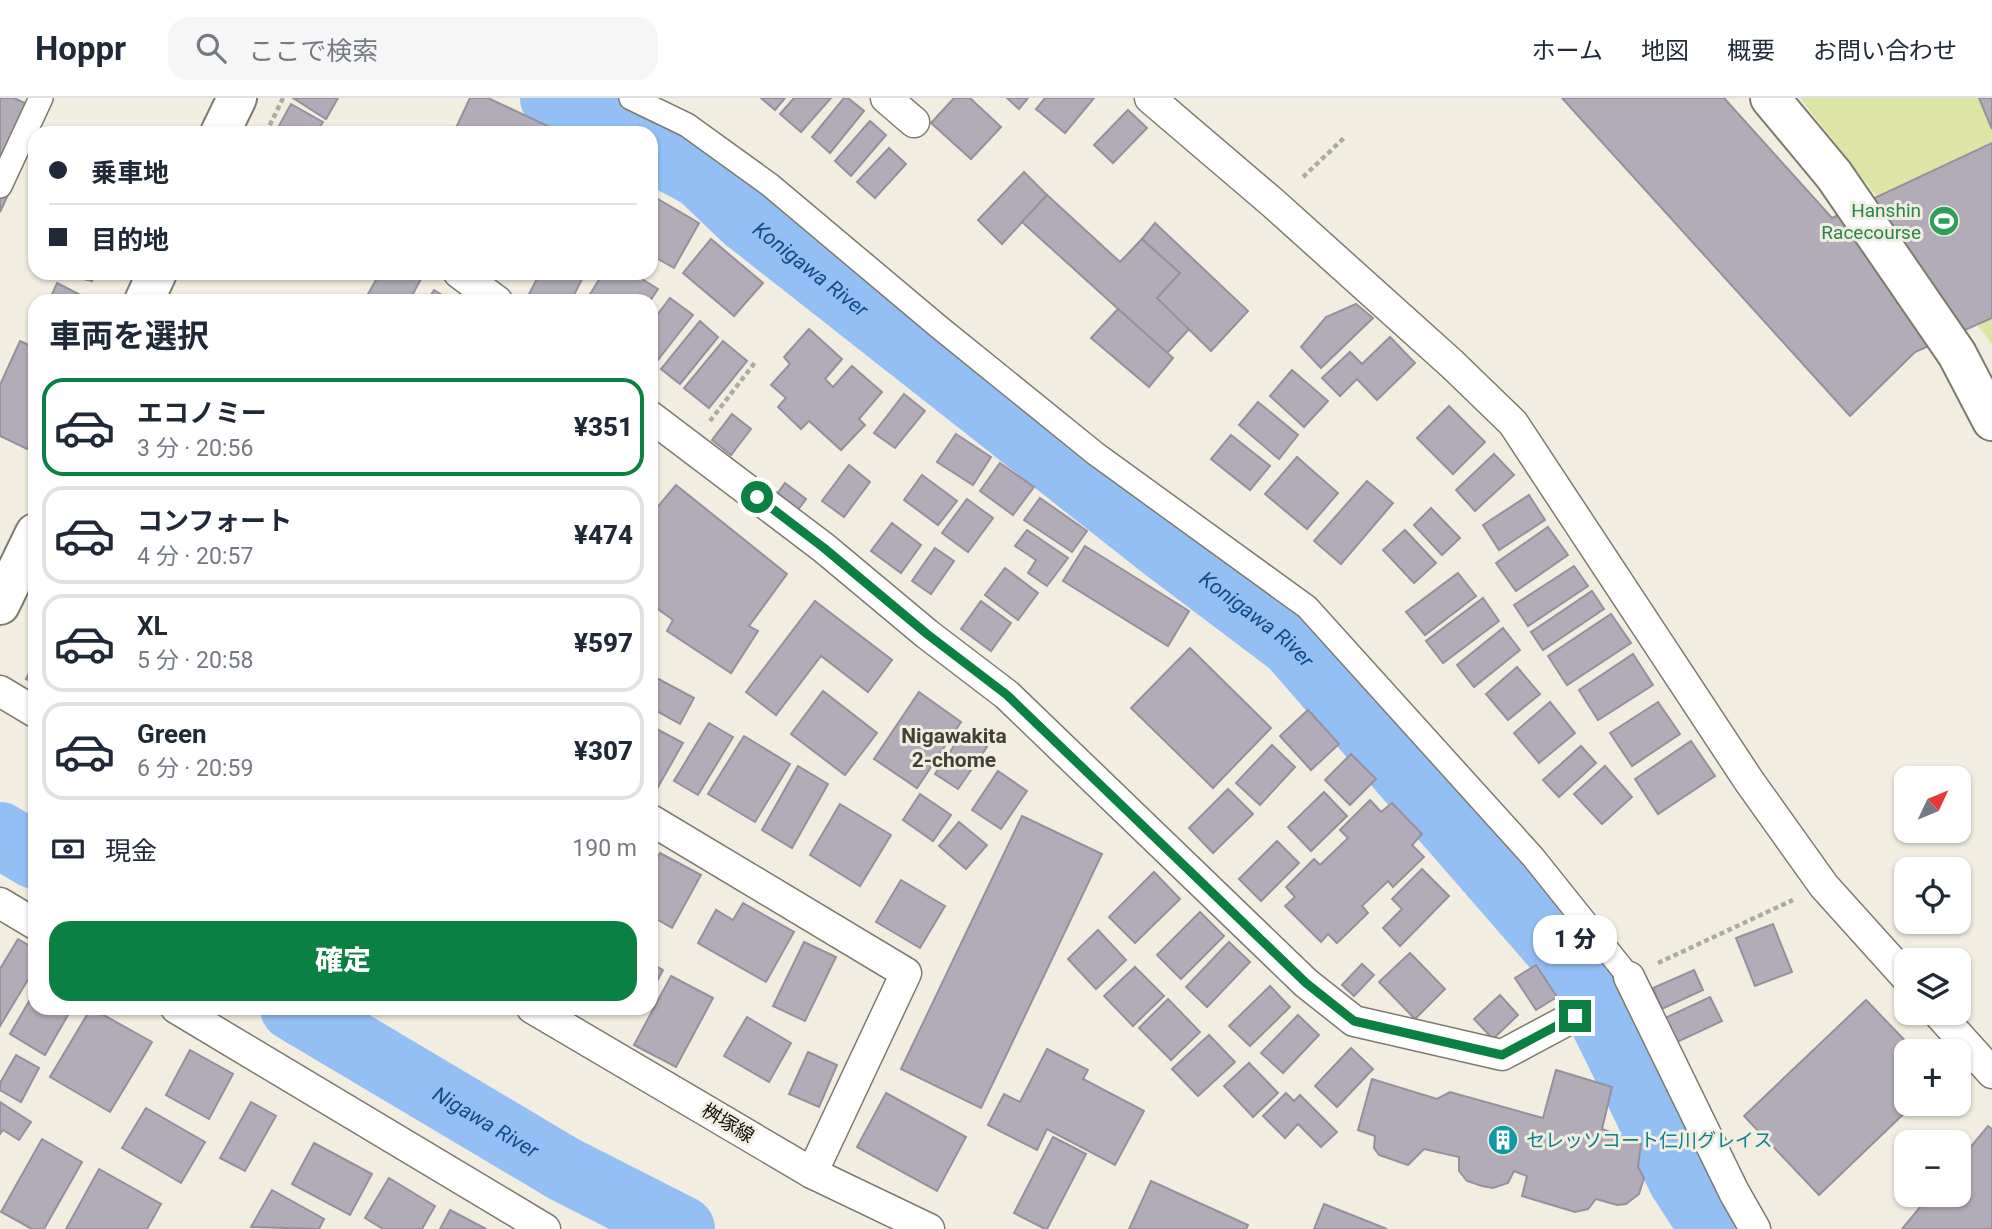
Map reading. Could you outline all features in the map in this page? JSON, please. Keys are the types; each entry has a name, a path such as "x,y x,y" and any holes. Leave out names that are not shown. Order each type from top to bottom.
{"street":[{"path":"0,186 41,98"},
{"path":"223,126 237,98"},
{"path":"631,98 687,125 770,185 1096,454 1307,607 1533,857 1629,977 1734,1192 1755,1229"},
{"path":"886,98 914,122"},
{"path":"1150,98 1273,203 1452,364 1513,423 1749,780 1824,886 1894,964"},
{"path":"1770,98 1834,175 1857,208 1957,354 1992,421"},
{"path":"469,280 487,294"},
{"path":"658,422 824,548 927,634 1007,695 1306,983 1354,1021 1502,1055 1575,1016"},
{"path":"0,605 28,547"},
{"path":"0,691 28,708"},
{"path":"658,824 906,974 812,1173"},
{"path":"0,903 28,920"},
{"path":"187,1015 529,1225"},
{"name":"桝塚線","path":"545,1015 812,1173 929,1229"},
{"path":"1949,1025 1992,1073"}],"path":[{"path":"269,126 283,98"},
{"path":"1303,177 1345,137"},
{"path":"690,447 755,361"},
{"path":"1671,957 1789,902"}],"green space":[{"name":"Hanshin Racecourse","path":"1800,98 1992,98 1992,344"}],"building":[{"path":"0,98 14,98 46,113 40,126 28,126 28,152 0,212"},
{"path":"293,98 338,98 326,119"},
{"path":"470,98 488,98 548,126 457,126"},
{"path":"761,98 785,98 775,110"},
{"path":"794,98 831,98 801,132 780,114"},
{"path":"844,98 848,98 864,111 830,153 812,137"},
{"path":"954,98 970,98 1001,127 971,159 931,123"},
{"path":"1007,98 1028,98 1019,109"},
{"path":"1045,98 1094,98 1065,133 1036,109"},
{"path":"1562,98 1724,98 1832,218 1992,143 1992,318 1915,352 1850,416"},
{"path":"1979,98 1992,98 1992,129"},
{"path":"291,104 323,122 320,126 279,126"},
{"path":"1128,110 1147,128 1113,163 1094,145"},
{"path":"870,121 886,135 851,176 835,161"},
{"path":"889,148 906,164 875,198 857,182"},
{"path":"1024,172 1047,195 1002,244 978,220"},
{"path":"1047,195 1120,262 1142,239 1180,273 1157,298 1190,328 1167,353 1022,222"},
{"path":"658,199 699,223 674,268 658,259"},
{"path":"1155,223 1248,311 1211,351 1157,298 1180,273 1142,239"},
{"path":"711,239 763,283 734,316 683,273"},
{"path":"376,280 420,280 413,294 368,294"},
{"path":"536,280 582,280 574,294 529,294"},
{"path":"599,280 643,280 658,289 655,294 590,294"},
{"path":"57,283 78,294 52,294"},
{"path":"670,298 693,315 658,360 658,314"},
{"path":"1356,304 1373,318 1321,368 1301,347 1326,317"},
{"path":"1118,309 1173,358 1149,387 1091,338"},
{"path":"700,321 718,337 680,384 661,369"},
{"path":"809,329 842,359 825,379 833,387 852,366 882,392 859,419 865,425 841,450 809,421 801,429 778,407 786,398 771,385 790,364 784,357"},
{"path":"1390,337 1415,363 1377,400 1357,379 1340,396 1322,378 1350,352 1362,364"},
{"path":"20,341 28,345 27,449 0,436 0,385"},
{"path":"723,341 747,361 709,408 684,388"},
{"path":"1292,370 1328,401 1304,427 1270,396"},
{"path":"904,394 925,411 895,448 874,433"},
{"path":"1258,402 1298,435 1279,459 1239,425"},
{"path":"1449,406 1485,442 1453,474 1417,438"},
{"path":"732,414 751,429 731,455 712,440"},
{"path":"956,434 991,457 973,485 937,462"},
{"path":"1231,435 1270,466 1250,490 1211,459"},
{"path":"1494,454 1514,475 1475,511 1456,490"},
{"path":"1297,457 1338,493 1307,529 1265,494"},
{"path":"1000,463 1034,487 1013,515 980,491"},
{"path":"849,465 870,482 844,517 822,501"},
{"path":"922,475 957,501 938,525 904,500"},
{"path":"1367,481 1393,503 1341,564 1314,541"},
{"path":"785,483 806,499 798,510 777,494"},
{"path":"676,485 787,574 749,626 758,631 731,673 667,631 673,620 658,609 658,507"},
{"path":"1529,495 1545,520 1499,550 1483,525"},
{"path":"1040,498 1087,531 1072,552 1024,520"},
{"path":"967,499 993,518 968,552 942,533"},
{"path":"1431,508 1460,538 1442,555 1414,525"},
{"path":"892,523 921,545 901,573 871,551"},
{"path":"1548,527 1568,555 1516,591 1496,563"},
{"path":"1027,530 1068,558 1047,586 1028,573 1036,560 1015,546"},
{"path":"1405,530 1436,563 1414,583 1383,550"},
{"path":"1085,546 1189,611 1168,646 1063,581"},
{"path":"935,548 954,561 931,594 912,581"},
{"path":"1574,566 1588,586 1528,626 1514,605"},
{"path":"1005,568 1038,593 1018,620 985,595"},
{"path":"1458,573 1476,596 1425,635 1406,612"},
{"path":"1592,591 1604,609 1543,650 1531,632"},
{"path":"1483,598 1499,621 1443,663 1426,641"},
{"path":"815,601 892,660 868,692 821,656 776,715 746,692"},
{"path":"981,601 1011,623 991,651 961,629"},
{"path":"1611,614 1631,643 1567,685 1548,656"},
{"path":"1503,628 1520,650 1474,687 1457,665"},
{"path":"1190,648 1271,728 1213,788 1131,708"},
{"path":"1633,654 1653,685 1598,720 1579,690"},
{"path":"1517,667 1540,694 1508,720 1486,694"},
{"path":"658,679 694,698 680,724 658,712"},
{"path":"823,691 877,733 845,775 791,734"},
{"path":"919,692 961,722 917,788 874,759"},
{"path":"1550,702 1575,733 1539,763 1514,733"},
{"path":"1658,702 1680,734 1632,766 1610,733"},
{"path":"1308,710 1339,744 1311,770 1280,736"},
{"path":"709,723 733,737 698,795 674,781"},
{"path":"658,730 683,743 658,787"},
{"path":"964,731 987,747 958,789 935,774"},
{"path":"744,736 790,764 755,822 708,794"},
{"path":"1691,741 1715,776 1658,814 1635,779"},
{"path":"1272,745 1295,767 1260,805 1236,783"},
{"path":"1581,746 1596,763 1559,797 1543,780"},
{"path":"1351,754 1376,779 1350,805 1325,780"},
{"path":"798,766 828,784 792,848 762,830"},
{"path":"1605,766 1632,797 1602,824 1574,794"},
{"path":"998,771 1027,791 1001,829 972,810"},
{"path":"1228,789 1253,814 1213,853 1189,828"},
{"path":"1324,792 1347,816 1311,851 1288,827"},
{"path":"920,794 951,815 933,841 903,820"},
{"path":"1370,800 1381,812 1392,803 1422,834 1412,845 1424,857 1393,887 1388,881 1362,906 1368,913 1337,943 1328,934 1321,942 1285,906 1295,897 1286,887 1314,859 1320,865 1348,838 1340,830"},
{"path":"840,804 891,835 860,886 810,855"},
{"path":"1022,816 1102,854 981,1108 901,1069"},
{"path":"959,822 987,845 966,869 939,846"},
{"path":"1277,841 1299,863 1261,901 1239,879"},
{"path":"660,853 701,875 672,928 658,920"},
{"path":"1422,869 1449,896 1400,946 1383,928 1402,909 1392,899"},
{"path":"1154,872 1180,899 1135,943 1109,917"},
{"path":"901,880 945,906 920,948 876,922"},
{"path":"743,903 794,932 766,982 698,943 716,910 733,920"},
{"path":"1200,912 1224,936 1181,979 1157,955"},
{"path":"1773,924 1792,972 1755,986 1736,938"},
{"path":"1098,930 1126,960 1096,989 1068,959"},
{"path":"18,939 28,945 28,980 0,1026 0,969"},
{"path":"804,942 836,957 805,1021 773,1006"},
{"path":"1229,942 1250,962 1207,1007 1186,987"},
{"path":"1410,953 1445,989 1415,1019 1379,982"},
{"path":"1362,964 1374,975 1354,996 1342,985"},
{"path":"1536,965 1557,997 1536,1010 1515,978"},
{"path":"1135,967 1164,996 1133,1026 1104,996"},
{"path":"1694,970 1703,990 1662,1009 1653,988"},
{"path":"671,976 713,998 676,1067 634,1045 650,1015 658,1015 658,1000"},
{"path":"1270,986 1290,1007 1250,1046 1229,1026"},
{"path":"1500,995 1518,1015 1493,1039 1474,1019"},
{"path":"1710,997 1722,1021 1675,1043 1663,1019"},
{"path":"1168,999 1200,1032 1171,1060 1139,1028"},
{"path":"1866,1000 1904,1039 1894,1039 1894,1116 1901,1116 1819,1195 1744,1116"},
{"path":"28,1003 28,1015 68,1015 45,1055 10,1034"},
{"path":"87,1015 104,1015 152,1042 110,1112 50,1077"},
{"path":"1298,1015 1319,1035 1283,1073 1261,1053"},
{"path":"747,1017 791,1043 769,1082 724,1056"},
{"path":"1209,1035 1235,1062 1198,1096 1172,1069"},
{"path":"1351,1048 1373,1069 1337,1107 1315,1086"},
{"path":"1047,1049 1088,1070 1083,1079 1144,1111 1115,1165 1047,1129 1037,1150 988,1125 1004,1094 1020,1102"},
{"path":"190,1050 233,1074 209,1119 166,1095"},
{"path":"808,1052 837,1065 819,1107 789,1094"},
{"path":"16,1055 39,1068 21,1102 0,1090 0,1083"},
{"path":"1249,1063 1278,1093 1253,1117 1224,1086"},
{"name":"セレッソコート仁川グレイス","path":"1556,1070 1612,1087 1602,1129 1641,1144 1638,1167 1644,1178 1639,1194 1626,1204 1617,1205 1596,1199 1588,1209 1575,1212 1522,1196 1527,1176 1514,1171 1508,1183 1493,1188 1482,1186 1467,1181 1459,1171 1459,1157 1424,1149 1408,1165 1379,1155 1374,1148 1375,1136 1358,1130 1372,1079 1437,1099 1450,1092 1543,1118"},
{"path":"886,1093 966,1137 937,1191 857,1147"},
{"path":"1286,1093 1294,1101 1300,1095 1337,1132 1321,1147 1298,1124 1285,1138 1263,1116"},
{"path":"0,1102 31,1122 19,1140 3,1130 0,1134"},
{"path":"251,1102 276,1116 245,1171 220,1158"},
{"path":"146,1108 205,1142 181,1183 122,1148"},
{"path":"1988,1126 1992,1129 1992,1229 1902,1229 1920,1207 1971,1207 1971,1146"},
{"path":"1053,1137 1086,1154 1045,1229 1014,1213"},
{"path":"42,1139 82,1162 44,1229 32,1229 1,1212"},
{"path":"314,1143 372,1174 350,1215 292,1184"},
{"path":"99,1169 161,1204 147,1229 66,1229"},
{"path":"389,1178 435,1206 422,1229 383,1229 365,1218"},
{"path":"1151,1181 1248,1225 1246,1229 1129,1229"},
{"path":"272,1190 324,1219 319,1229 251,1227"},
{"path":"1324,1204 1387,1229 1314,1229"},
{"path":"450,1210 486,1229 440,1229"}],"waterway":[{"name":"Konigawa River","path":"553,98 607,126"},
{"name":"Konigawa River","path":"658,153 700,175 745,218 1166,549 1292,644 1580,975 1681,1180 1713,1229"},
{"name":"Nigawa River","path":"0,835 28,852"},
{"name":"Nigawa River","path":"305,1015 564,1169 682,1229"}],"place":[{"name":"Hanshin Racecourse","path":"1944,221"},
{"name":"セレッソコート仁川グレイス","path":"1503,1140"}],"district":[{"name":"Nigawakita 2-chome","path":"954,748"}],"route":[{"path":"757,497 1007,695 1306,983 1354,1021 1502,1055 1575,1016"}]}
